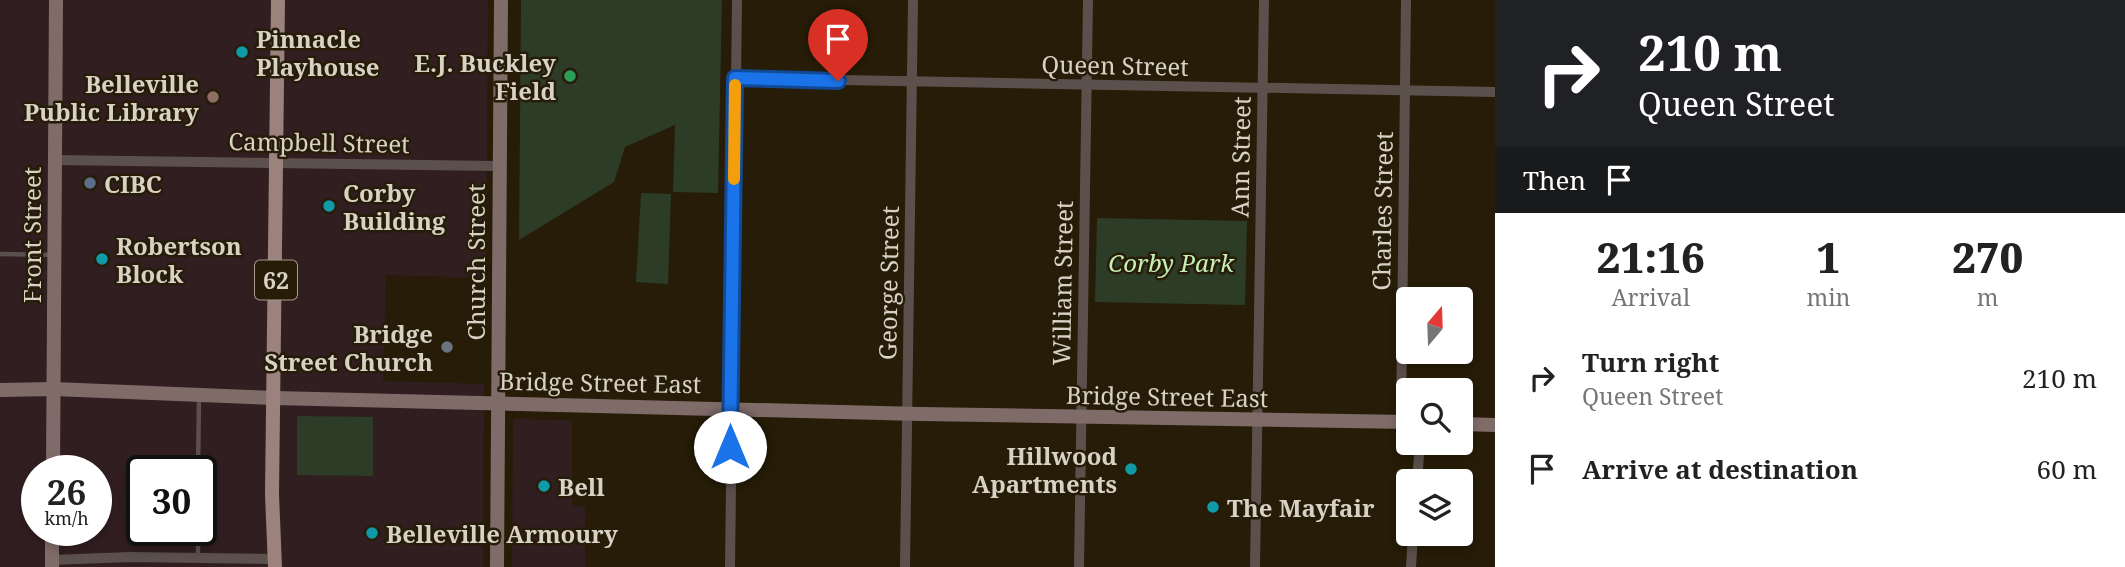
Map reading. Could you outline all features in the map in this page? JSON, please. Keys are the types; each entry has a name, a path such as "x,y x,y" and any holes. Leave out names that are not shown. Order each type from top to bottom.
{"main road":[{"name":"62","path":"274,563 272,494 278,0"}],"street":[{"name":"Front Street","path":"53,455 56,0"},
{"name":"Church Street","path":"497,567 501,0"},
{"path":"730,567 737,0"},
{"name":"George Street","path":"905,567 913,0"},
{"name":"William Street","path":"1079,567 1088,0"},
{"name":"Ann Street","path":"1255,567 1264,0"},
{"name":"Charles Street","path":"1405,378 1406,0"},
{"name":"Queen Street","path":"735,78 1495,92"},
{"name":"Campbell Street","path":"54,160 498,166"},
{"name":"Bridge Street East","path":"0,390 54,389 275,398 907,414 1396,422"},
{"path":"1473,424 1495,425"},
{"path":"1411,567 1412,546"},
{"path":"52,563 198,558 274,563"}],"lane":[{"path":"0,254 54,255"},
{"path":"198,455 199,395"},
{"path":"198,546 198,558"}],"shaded area":[{"path":"0,0 488,0 486,278 386,275 383,381 484,384 483,567 0,567"},
{"path":"513,419 572,420 572,506 585,507 585,567 512,567"}],"green space":[{"path":"521,0 722,0 718,193 673,192 675,125 625,147 614,182 519,240"},
{"path":"641,193 671,194 668,284 636,282"},
{"name":"Corby Park","path":"1097,218 1247,221 1245,305 1095,302"},
{"path":"297,416 373,417 373,476 297,475"}],"slow traffic":[{"path":"734,179 735,85"}],"place":[{"name":"Pinnacle Playhouse","path":"242,52"},
{"name":"E.J. Buckley Field","path":"570,76"},
{"name":"Belleville Public Library","path":"213,97"},
{"name":"CIBC","path":"90,183"},
{"name":"Corby Building","path":"329,206"},
{"name":"Robertson Block","path":"102,259"},
{"name":"Bridge Street Church","path":"447,347"},
{"name":"Hillwood Apartments","path":"1131,469"},
{"name":"Bell","path":"544,486"},
{"name":"The Mayfair","path":"1213,507"},
{"name":"Belleville Armoury","path":"372,533"}],"route":[{"path":"730,447 735,78 838,81"}]}
